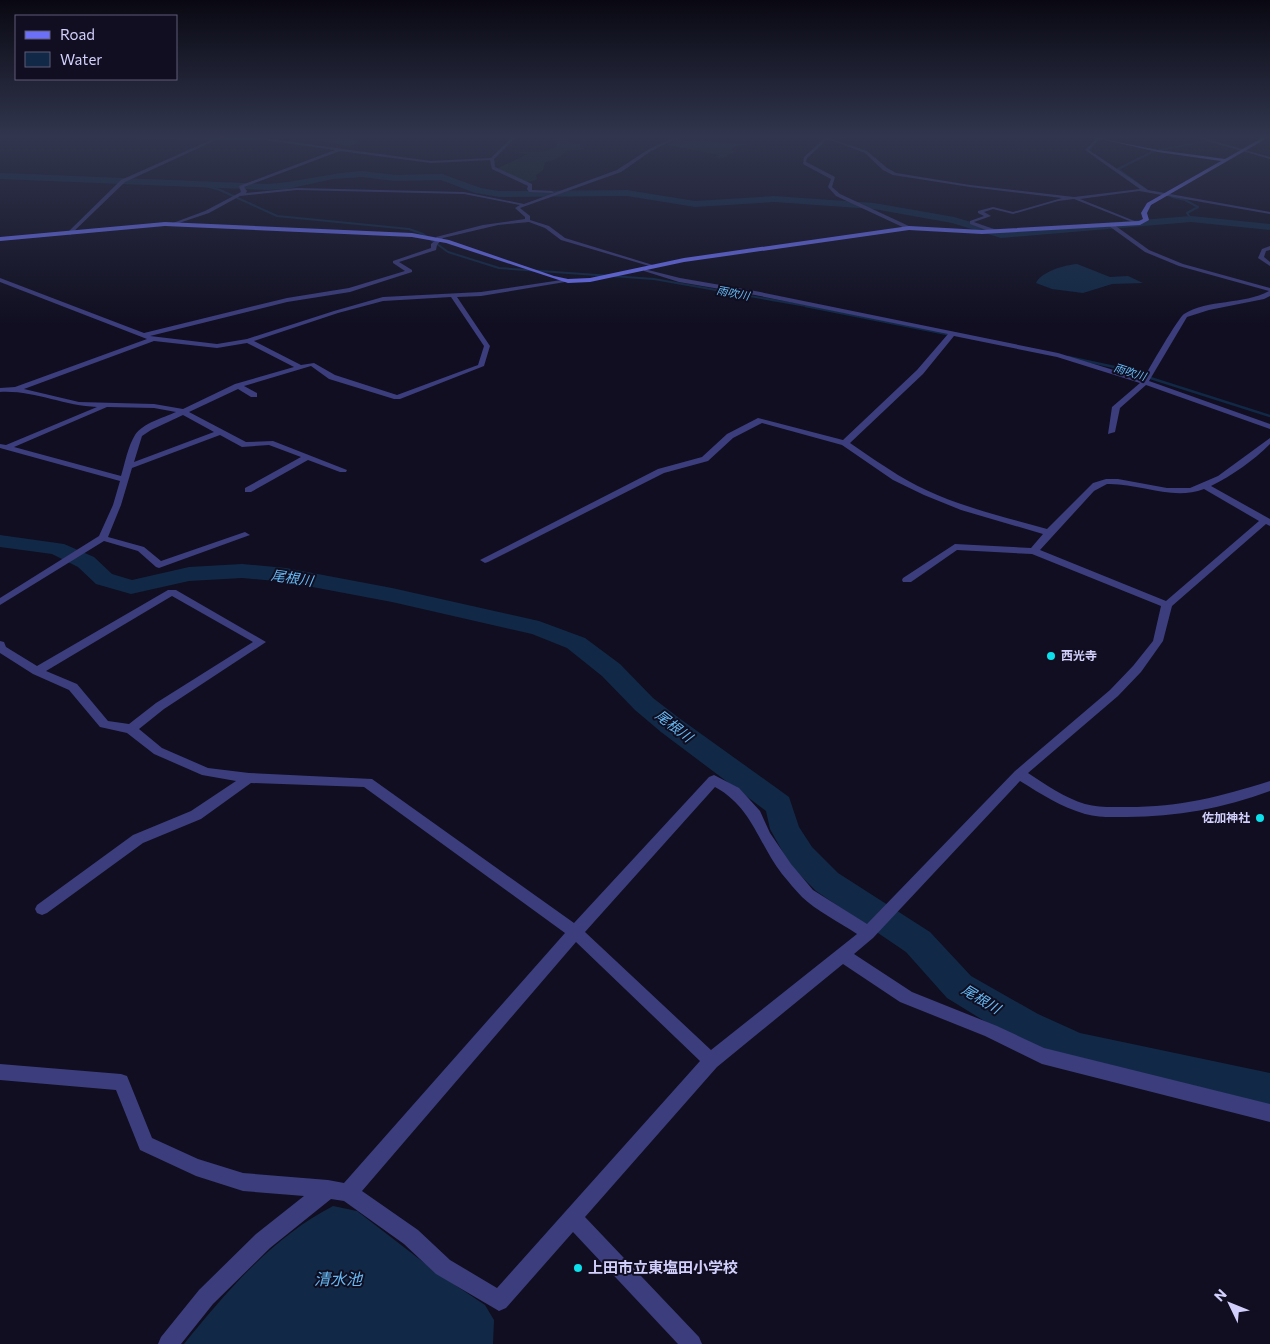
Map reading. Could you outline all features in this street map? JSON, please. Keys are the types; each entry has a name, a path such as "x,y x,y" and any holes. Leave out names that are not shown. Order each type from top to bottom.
{"street":[{"path":"70,233 105,200"},
{"path":"175,224 207,212 231,200"},
{"path":"491,200 523,205"},
{"path":"527,221 528,217 517,208 538,200"},
{"path":"850,200 909,228"},
{"path":"992,231 972,223 972,221 990,216 980,212 993,208 1013,213 1067,200"},
{"path":"1078,200 1135,223"},
{"path":"0,280 153,339 217,346 248,341 336,312 383,299 453,296 521,290 568,281 627,274 704,257 909,228 982,232 1135,223 1146,220 1145,209 1159,200"},
{"path":"1193,200 1270,213"},
{"path":"437,240 466,230 527,221 553,230 563,239 654,267"},
{"path":"0,240 175,224 421,236 568,281"},
{"path":"1111,225 1147,251 1181,265 1270,292"},
{"path":"145,335 287,300 360,288 410,271 395,262 434,249 437,240"},
{"path":"1270,248 1264,250 1261,258 1270,264"},
{"path":"646,270 679,280 755,293 1058,355 1145,382 1270,427"},
{"path":"360,288 368,292"},
{"path":"1110,432 1116,407 1145,382 1185,316 1208,308 1262,298 1270,292"},
{"path":"375,295 383,299"},
{"path":"0,602 103,538 117,505 123,479 139,436 148,428 182,411 238,386 312,364 332,377 397,397 481,366 487,346 453,296"},
{"path":"845,442 920,372 952,334"},
{"path":"0,390 16,389 153,339"},
{"path":"248,341 299,367"},
{"path":"238,386 254,395"},
{"path":"16,389 60,400 106,406 154,406 182,411 245,445 270,443 343,470"},
{"path":"3,447 106,406"},
{"path":"485,560 661,471 705,459 730,436 761,420 845,442 896,478 927,493 964,508 1048,532"},
{"path":"128,467 221,432"},
{"path":"1034,552 1048,532 1095,485 1112,481 1190,491 1204,486 1258,452 1270,440"},
{"path":"3,447 123,479"},
{"path":"248,490 307,457"},
{"path":"0,1072 121,1082 146,1144 196,1167 243,1182 328,1189 348,1193 412,1237 443,1267 499,1302 711,1061 743,1032 843,955 1019,774 1114,693 1137,669 1158,641 1167,605 1267,522 1204,486"},
{"path":"103,538 141,549 159,565 245,535"},
{"path":"907,580 954,547 1034,552 1167,605"},
{"path":"37,671 172,592 261,642 160,706 131,729"},
{"path":"0,644 1,649 37,671 73,688 104,724 131,729 158,751 206,772 249,778 367,782 575,932 711,1061"},
{"path":"1019,774 1065,802 1084,809 1104,812 1196,808 1242,797 1270,786"},
{"path":"42,909 138,839 196,815 249,778"},
{"path":"348,1193 575,932 714,780 734,791 755,815 764,836 786,868 808,894 871,928"},
{"path":"843,955 906,997 991,1031 1042,1056 1270,1113"},
{"path":"168,1344 206,1297 263,1240 328,1189"},
{"path":"572,1217 692,1344"}],"water":[{"path":"1077,264 1110,277 1128,276 1143,283 1112,284 1083,293 1052,289 1036,283 1048,272"},
{"name":"清水池","path":"333,1206 357,1211 440,1275 485,1305 494,1320 493,1344 184,1344 252,1267 290,1233"}],"waterway":[{"name":"雨吹川","path":"241,200 277,216 409,229 423,234 448,252 499,268 654,279 812,307"},
{"path":"669,200 695,204 763,200"},
{"path":"784,200 874,206 954,220 1001,235 1191,219 1270,227"},
{"path":"1184,200 1198,207 1187,213 1191,219"},
{"name":"雨吹川","path":"806,306 952,335"},
{"name":"雨吹川","path":"1068,357 1119,368 1270,416"},
{"name":"尾根川","path":"0,541 57,548 86,562 104,579 131,587 189,574 242,571 286,575 392,595 539,628 576,643 611,670 644,704 670,725 779,805 785,829 801,856 827,882 918,942 959,987 1025,1026 1078,1050 1270,1092"}],"place":[{"name":"西光寺","path":"1051,656"},
{"name":"佐加神社","path":"1260,818"},
{"name":"上田市立東塩田小学校","path":"578,1268"}]}
